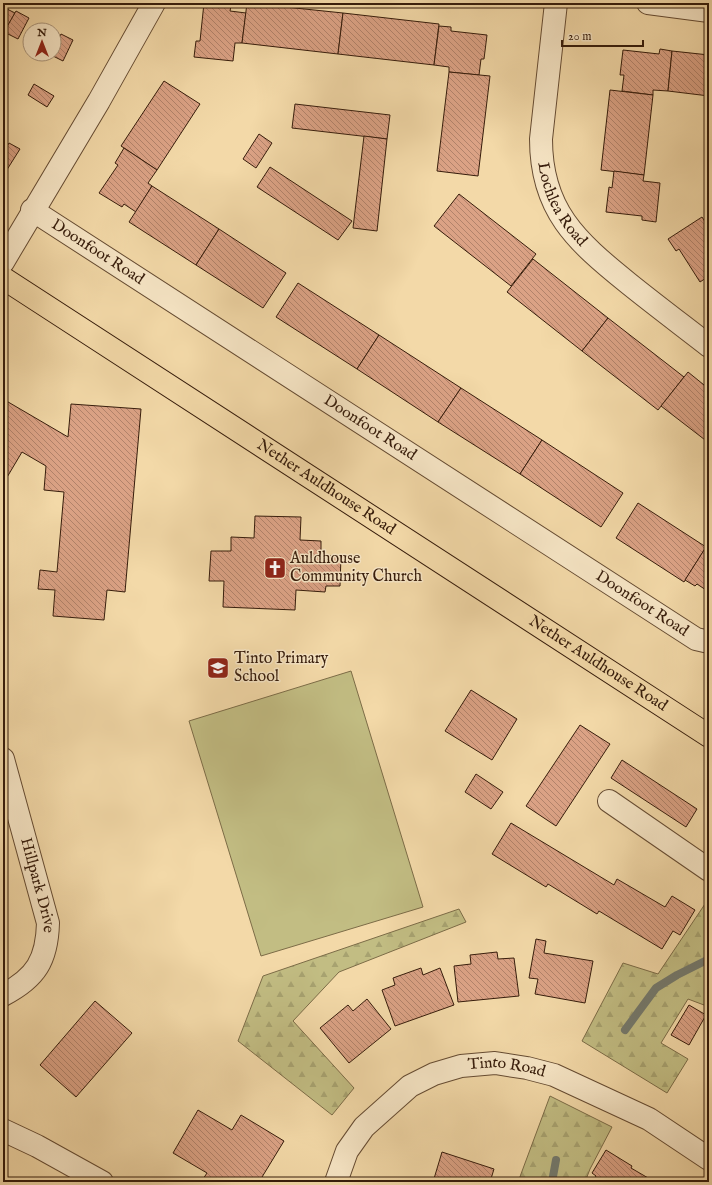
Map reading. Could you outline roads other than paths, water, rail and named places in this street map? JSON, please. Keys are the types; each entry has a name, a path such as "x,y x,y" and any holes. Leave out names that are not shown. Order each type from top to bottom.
{"main road":[{"name":"Nether Auldhouse Road","path":"3,278 709,736"}],"street":[{"path":"3,262 32,210 99,101 154,3"},
{"name":"Lochlea Road","path":"556,3 540,139 540,162 545,182 554,206 568,228 591,253 709,346"},
{"path":"648,3 709,11"},
{"name":"Doonfoot Road","path":"32,210 696,639 709,642"},
{"name":"Hillpark Drive","path":"3,759 48,923 47,944 40,963 31,976 17,988 3,995"},
{"path":"609,801 709,870"},
{"name":"Tinto Road","path":"336,1182 348,1151 364,1127 410,1086 434,1074 461,1066 494,1063 527,1068 560,1077 649,1119 709,1159"},
{"path":"3,1130 37,1146 102,1182"}],"waterway":[{"path":"625,1030 656,988 677,975 709,959"},
{"path":"552,1182 556,1160"}],"place":[{"name":"Auldhouse Community Church","path":"275,568"},
{"name":"Tinto Primary School","path":"218,668"}]}
